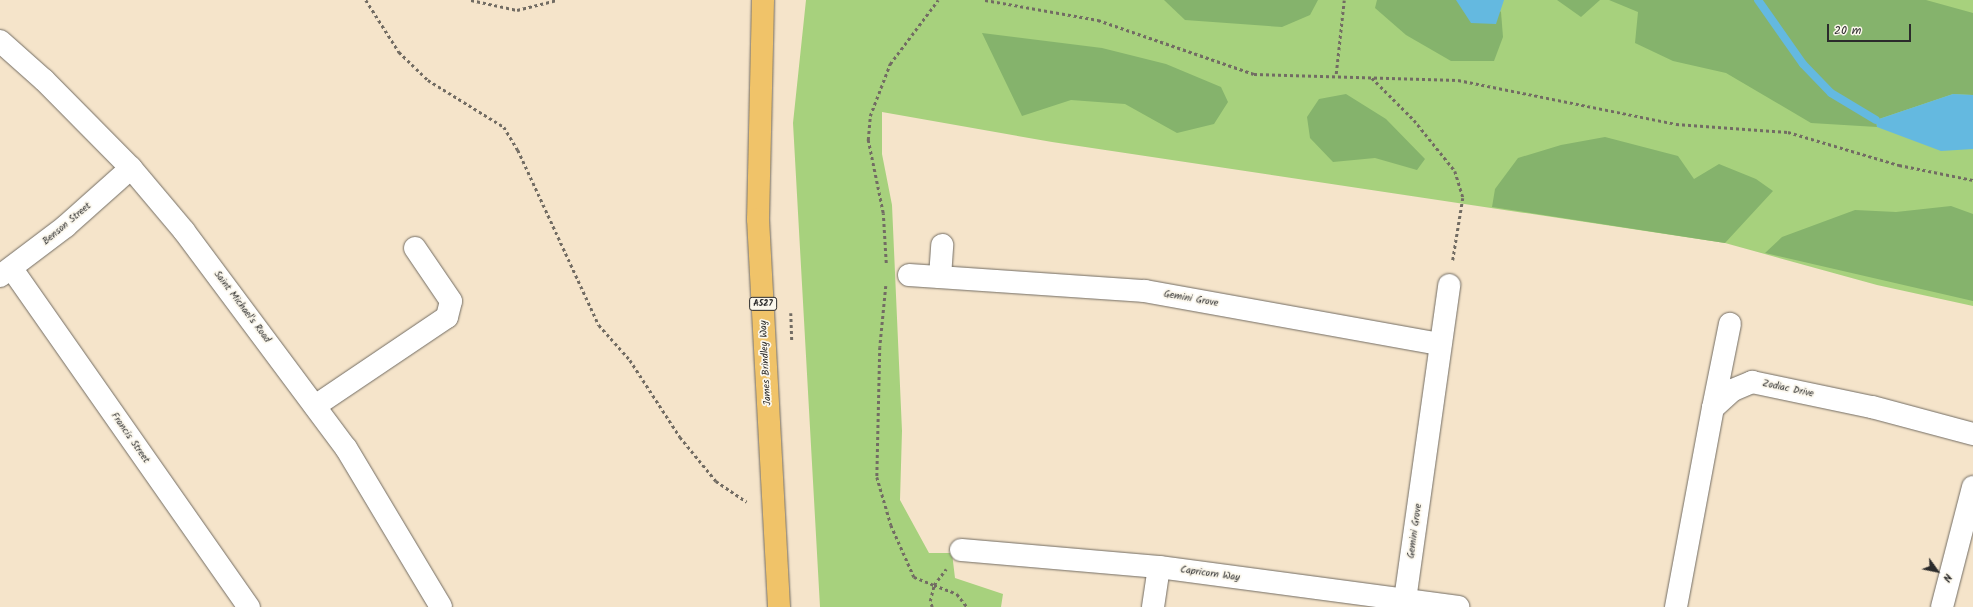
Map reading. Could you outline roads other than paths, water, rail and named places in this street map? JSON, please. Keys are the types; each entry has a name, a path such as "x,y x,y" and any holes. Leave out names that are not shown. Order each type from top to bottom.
{"main road":[{"name":"James Brindley Way","path":"763,0 758,220 776,521 779,607"}],"street":[{"name":"Saint Michael's Road","path":"0,41 44,80 131,168 184,231 346,448 441,607"},
{"name":"Benson Street","path":"6,272 131,168"},
{"path":"940,277 942,245"},
{"path":"315,406 447,317 451,301 415,248"},
{"name":"Francis Street","path":"6,272 249,607"},
{"name":"Gemini Grove","path":"908,275 1145,291 1440,344"},
{"name":"Gemini Grove","path":"1405,600 1449,284"},
{"path":"1676,607 1730,324"},
{"name":"Zodiac Drive","path":"1713,408 1733,390 1752,382 1872,407 1973,434"},
{"path":"1942,607 1973,487"},
{"name":"Capricorn Way","path":"961,550 1159,567 1458,607"},
{"path":"1153,607 1159,567"}],"water":[{"path":"1456,0 1504,0 1496,24 1471,23"},
{"path":"1953,94 1973,95 1973,149 1941,151 1877,127 1876,120"}],"waterway":[{"path":"1758,0 1803,64 1831,93 1876,120"}]}
